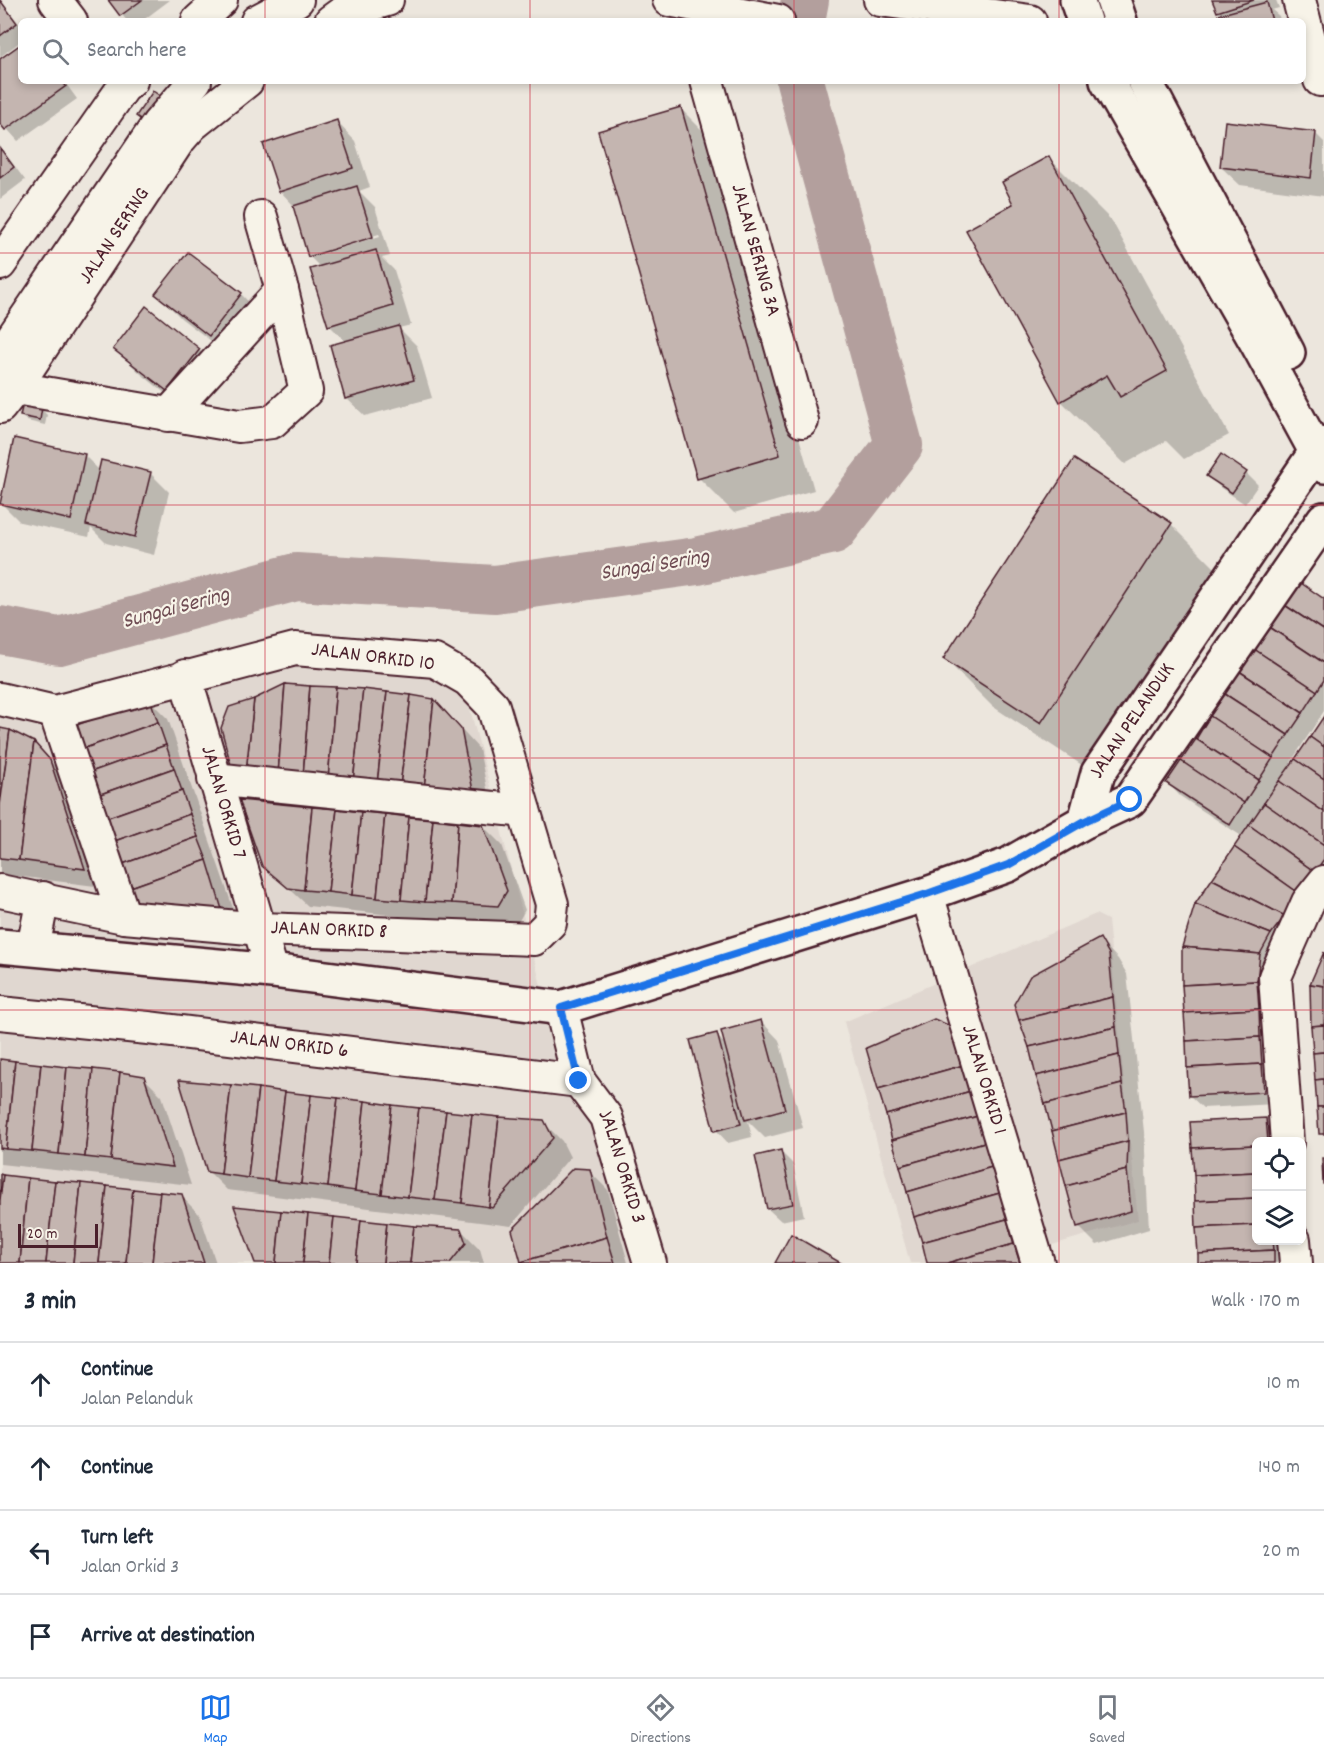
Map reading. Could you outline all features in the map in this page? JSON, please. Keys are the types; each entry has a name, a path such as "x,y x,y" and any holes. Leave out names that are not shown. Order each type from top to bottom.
{"street":[{"path":"55,0 69,18"},
{"path":"201,18 221,0"},
{"path":"263,18 297,0"},
{"path":"336,18 387,0"},
{"path":"880,0 1009,18"},
{"path":"1077,0 1083,18"},
{"path":"1113,0 1119,18"},
{"path":"1299,0 1303,18"},
{"path":"686,6 760,18"},
{"path":"1306,33 1316,79"},
{"path":"0,264 123,84"},
{"path":"125,84 169,132"},
{"name":"JALAN SERING","path":"5,390 169,132 193,84"},
{"name":"JALAN SERING","path":"0,356 169,132 192,125 243,84"},
{"name":"JALAN SERING 3A","path":"708,84 802,421"},
{"path":"1109,84 1257,343 1322,446"},
{"path":"1147,84 1322,446"},
{"path":"5,390 239,426 273,422 306,391 282,290 261,217"},
{"path":"168,415 282,290"},
{"name":"JALAN PELANDUK","path":"1085,821 1098,773 1322,446"},
{"name":"JALAN PELANDUK","path":"1085,821 1130,800 1324,519"},
{"name":"JALAN ORKID 10","path":"0,699 55,712 185,676 295,649 435,661 468,680 493,706 552,904 550,923 534,939"},
{"name":"JALAN ORKID 7","path":"185,676 273,970"},
{"path":"55,712 124,917"},
{"path":"214,779 524,811"},
{"path":"0,946 273,970 561,1008 927,894 1008,865 1085,821"},
{"path":"1287,1137 1275,977 1308,902 1324,882"},
{"name":"JALAN ORKID 8","path":"0,891 43,898 124,917 261,929 534,939"},
{"name":"JALAN ORKID 1","path":"927,894 1038,1263"},
{"path":"33,948 43,898"},
{"name":"JALAN ORKID 3","path":"561,1008 579,1081 606,1117 650,1263"},
{"name":"JALAN ORKID 6","path":"0,1013 148,1028 579,1081"},
{"path":"1294,1245 1296,1263"}],"shaded area":[{"path":"294,659 434,670 465,689 567,1087 601,1134 640,1263 0,1263 0,711"},
{"path":"1096,914 1108,920 1138,1220 1028,1252 1030,1263 910,1263 844,1022"}],"building":[{"path":"0,0 17,23 0,36"},
{"path":"108,0 142,0 120,16"},
{"path":"1212,0 1254,0 1217,12"},
{"path":"1267,2 1271,18 1219,18 1218,15"},
{"path":"18,46 18,84 64,84 66,86 5,130 0,124 0,59"},
{"path":"153,91 166,100 149,125 136,116"},
{"path":"681,107 780,455 697,479 598,131"},
{"path":"337,120 353,168 279,192 263,144"},
{"path":"1225,121 1316,132 1311,178 1220,167"},
{"path":"0,148 14,167 0,178"},
{"path":"1049,156 1167,371 1120,397 1107,375 1060,402 966,230 1013,204 1002,182"},
{"path":"357,186 373,237 308,257 293,206"},
{"path":"376,250 393,306 328,326 310,269"},
{"path":"188,252 242,293 209,336 155,294"},
{"path":"146,306 200,349 167,391 113,349"},
{"path":"399,326 414,380 345,399 330,345"},
{"path":"23,403 42,407 40,420 20,416"},
{"path":"14,438 85,454 71,520 0,504"},
{"path":"1221,454 1247,472 1232,493 1206,476"},
{"path":"1074,459 1172,523 1041,723 943,659"},
{"path":"101,460 151,472 135,537 86,525"},
{"path":"1298,581 1324,599 1324,631 1283,604"},
{"path":"1283,604 1324,631 1324,663 1268,626"},
{"path":"1268,626 1324,663 1324,680 1317,691 1254,649"},
{"path":"1254,649 1317,691 1303,713 1239,671"},
{"path":"1239,671 1303,713 1288,735 1225,694"},
{"path":"285,684 278,775 246,771 254,699"},
{"path":"285,684 310,686 303,777 278,775"},
{"path":"310,686 336,687 328,780 303,777"},
{"path":"336,687 363,689 353,783 328,780"},
{"path":"363,689 387,692 377,785 353,783"},
{"path":"387,692 411,695 400,787 377,785"},
{"path":"1225,694 1288,735 1273,758 1210,716"},
{"path":"411,695 434,699 424,789 400,787"},
{"path":"150,699 158,722 80,750 71,727"},
{"path":"254,699 246,771 232,769 221,728 229,707"},
{"path":"434,699 461,729 474,796 424,789"},
{"path":"1210,716 1273,758 1259,780 1196,739"},
{"path":"1324,716 1324,747 1310,737"},
{"path":"158,722 166,745 88,773 80,750"},
{"path":"0,728 10,730 0,806"},
{"path":"10,730 34,742 19,860 0,858 0,806"},
{"path":"1310,737 1324,747 1324,779 1295,759"},
{"path":"1196,739 1259,780 1244,803 1181,761"},
{"path":"34,742 50,760 85,869 19,860"},
{"path":"166,745 174,768 95,796 88,773"},
{"path":"1295,759 1324,779 1324,812 1279,781"},
{"path":"1181,761 1244,803 1230,825 1166,783"},
{"path":"174,768 182,791 103,819 95,796"},
{"path":"1279,781 1324,812 1324,845 1264,803"},
{"path":"182,791 190,814 112,842 103,819"},
{"path":"239,800 312,807 304,890 288,888 262,866"},
{"path":"1264,803 1324,845 1324,859 1315,872 1249,825"},
{"path":"312,807 337,809 328,892 304,890"},
{"path":"337,809 361,812 352,895 328,892"},
{"path":"361,812 385,814 377,898 352,895"},
{"path":"190,814 198,837 120,865 112,842"},
{"path":"385,814 409,817 401,900 377,898"},
{"path":"409,817 433,819 425,902 401,900"},
{"path":"433,819 458,822 452,903 425,902"},
{"path":"458,822 483,825 507,891 498,906 452,903"},
{"path":"1249,825 1315,872 1300,894 1234,847"},
{"path":"198,837 207,860 128,888 120,865"},
{"path":"1234,847 1300,894 1285,916 1212,879"},
{"path":"207,860 224,916 135,904 128,888"},
{"path":"1212,879 1285,916 1271,934 1195,904"},
{"path":"1195,904 1271,934 1260,954 1182,947"},
{"path":"1100,938 1109,954 1113,997 1019,1020 1014,1004 1030,976"},
{"path":"1182,947 1260,954 1257,981 1182,985"},
{"path":"1324,952 1324,986 1310,984"},
{"path":"1257,981 1259,1009 1184,1013 1182,985"},
{"path":"1310,984 1324,986 1324,1025 1311,1026"},
{"path":"1113,997 1116,1027 1029,1047 1019,1020"},
{"path":"1259,1009 1260,1037 1186,1041 1184,1013"},
{"path":"934,1019 953,1027 964,1065 878,1089 866,1048"},
{"path":"761,1020 785,1109 745,1120 721,1031"},
{"path":"1324,1025 1324,1052 1313,1053 1311,1026"},
{"path":"1116,1027 1119,1055 1036,1076 1029,1047"},
{"path":"717,1033 741,1124 714,1131 690,1040"},
{"path":"1260,1037 1262,1064 1187,1068 1186,1041"},
{"path":"1324,1052 1324,1079 1315,1080 1313,1053"},
{"path":"1119,1055 1122,1084 1045,1104 1036,1076"},
{"path":"0,1059 15,1061 6,1149 0,1148"},
{"path":"15,1061 41,1064 32,1151 6,1149"},
{"path":"41,1064 67,1067 59,1154 32,1151"},
{"path":"1262,1064 1264,1092 1189,1096 1187,1068"},
{"path":"964,1065 971,1091 886,1115 878,1089"},
{"path":"67,1067 93,1069 85,1157 59,1154"},
{"path":"93,1069 120,1072 111,1160 85,1157"},
{"path":"120,1072 144,1076 173,1167 111,1160"},
{"path":"1324,1079 1324,1107 1317,1107 1315,1080"},
{"path":"179,1080 231,1085 221,1174 207,1172"},
{"path":"1122,1084 1126,1112 1052,1131 1045,1104"},
{"path":"231,1085 258,1088 248,1178 221,1174"},
{"path":"258,1088 285,1092 274,1181 248,1178"},
{"path":"971,1091 978,1116 892,1140 886,1115"},
{"path":"285,1092 311,1095 301,1184 274,1181"},
{"path":"311,1095 338,1098 328,1187 301,1184"},
{"path":"338,1098 365,1101 355,1191 328,1187"},
{"path":"365,1101 392,1105 382,1194 355,1191"},
{"path":"392,1105 419,1108 408,1197 382,1194"},
{"path":"1317,1107 1324,1107 1324,1134 1319,1134"},
{"path":"419,1108 446,1111 435,1200 408,1197"},
{"path":"446,1111 472,1114 462,1203 435,1200"},
{"path":"1126,1112 1128,1141 1059,1159 1052,1131"},
{"path":"472,1114 499,1117 489,1207 462,1203"},
{"path":"978,1116 985,1142 900,1166 892,1140"},
{"path":"499,1117 544,1120 553,1138 492,1208 489,1207"},
{"path":"1266,1118 1268,1137 1252,1137 1252,1145 1192,1148 1190,1122"},
{"path":"1128,1141 1127,1170 1066,1186 1059,1159"},
{"path":"985,1142 992,1167 907,1192 900,1166"},
{"path":"1252,1145 1252,1172 1194,1175 1192,1148"},
{"path":"781,1150 793,1204 767,1209 755,1156"},
{"path":"1322,1158 1324,1158 1324,1184 1323,1184"},
{"path":"992,1167 1000,1193 914,1217 907,1192"},
{"path":"573,1168 590,1169 607,1237 521,1262 512,1230"},
{"path":"1127,1170 1131,1211 1077,1227 1066,1186"},
{"path":"1252,1172 1252,1198 1195,1201 1194,1175"},
{"path":"0,1174 3,1175 0,1200"},
{"path":"3,1175 28,1178 20,1263 0,1263 0,1200"},
{"path":"28,1178 55,1181 46,1263 20,1263"},
{"path":"55,1181 81,1183 73,1263 46,1263"},
{"path":"81,1183 107,1186 99,1263 73,1263"},
{"path":"107,1186 133,1189 126,1263 99,1263"},
{"path":"133,1189 160,1192 152,1263 126,1263"},
{"path":"160,1192 182,1194 204,1263 152,1263"},
{"path":"1000,1193 1007,1219 922,1242 914,1217"},
{"path":"1252,1198 1252,1225 1196,1228 1195,1201"},
{"path":"234,1206 281,1211 276,1263 255,1263"},
{"path":"281,1211 308,1214 303,1263 276,1263"},
{"path":"308,1214 334,1217 329,1263 303,1263"},
{"path":"334,1217 361,1220 356,1263 329,1263"},
{"path":"1007,1219 1014,1244 947,1263 927,1263 922,1242"},
{"path":"361,1220 387,1223 383,1263 356,1263"},
{"path":"387,1223 414,1226 410,1263 383,1263"},
{"path":"1252,1225 1252,1245 1274,1245 1274,1250 1198,1254 1196,1228"},
{"path":"414,1226 461,1229 466,1243 450,1263 410,1263"},
{"path":"791,1234 841,1263 775,1263"},
{"path":"607,1237 615,1263 521,1262"},
{"path":"1014,1244 1020,1263 947,1263"},
{"path":"1274,1250 1274,1263 1198,1263 1198,1254"}],"waterway":[{"name":"Sungai Sering","path":"802,18 805,0"},
{"name":"Sungai Sering","path":"0,630 59,641 296,577 495,589 697,561 833,530 899,445 801,84"}],"route":[{"path":"579,1081 561,1008 927,894 1008,865 1085,821 1130,800"}]}
